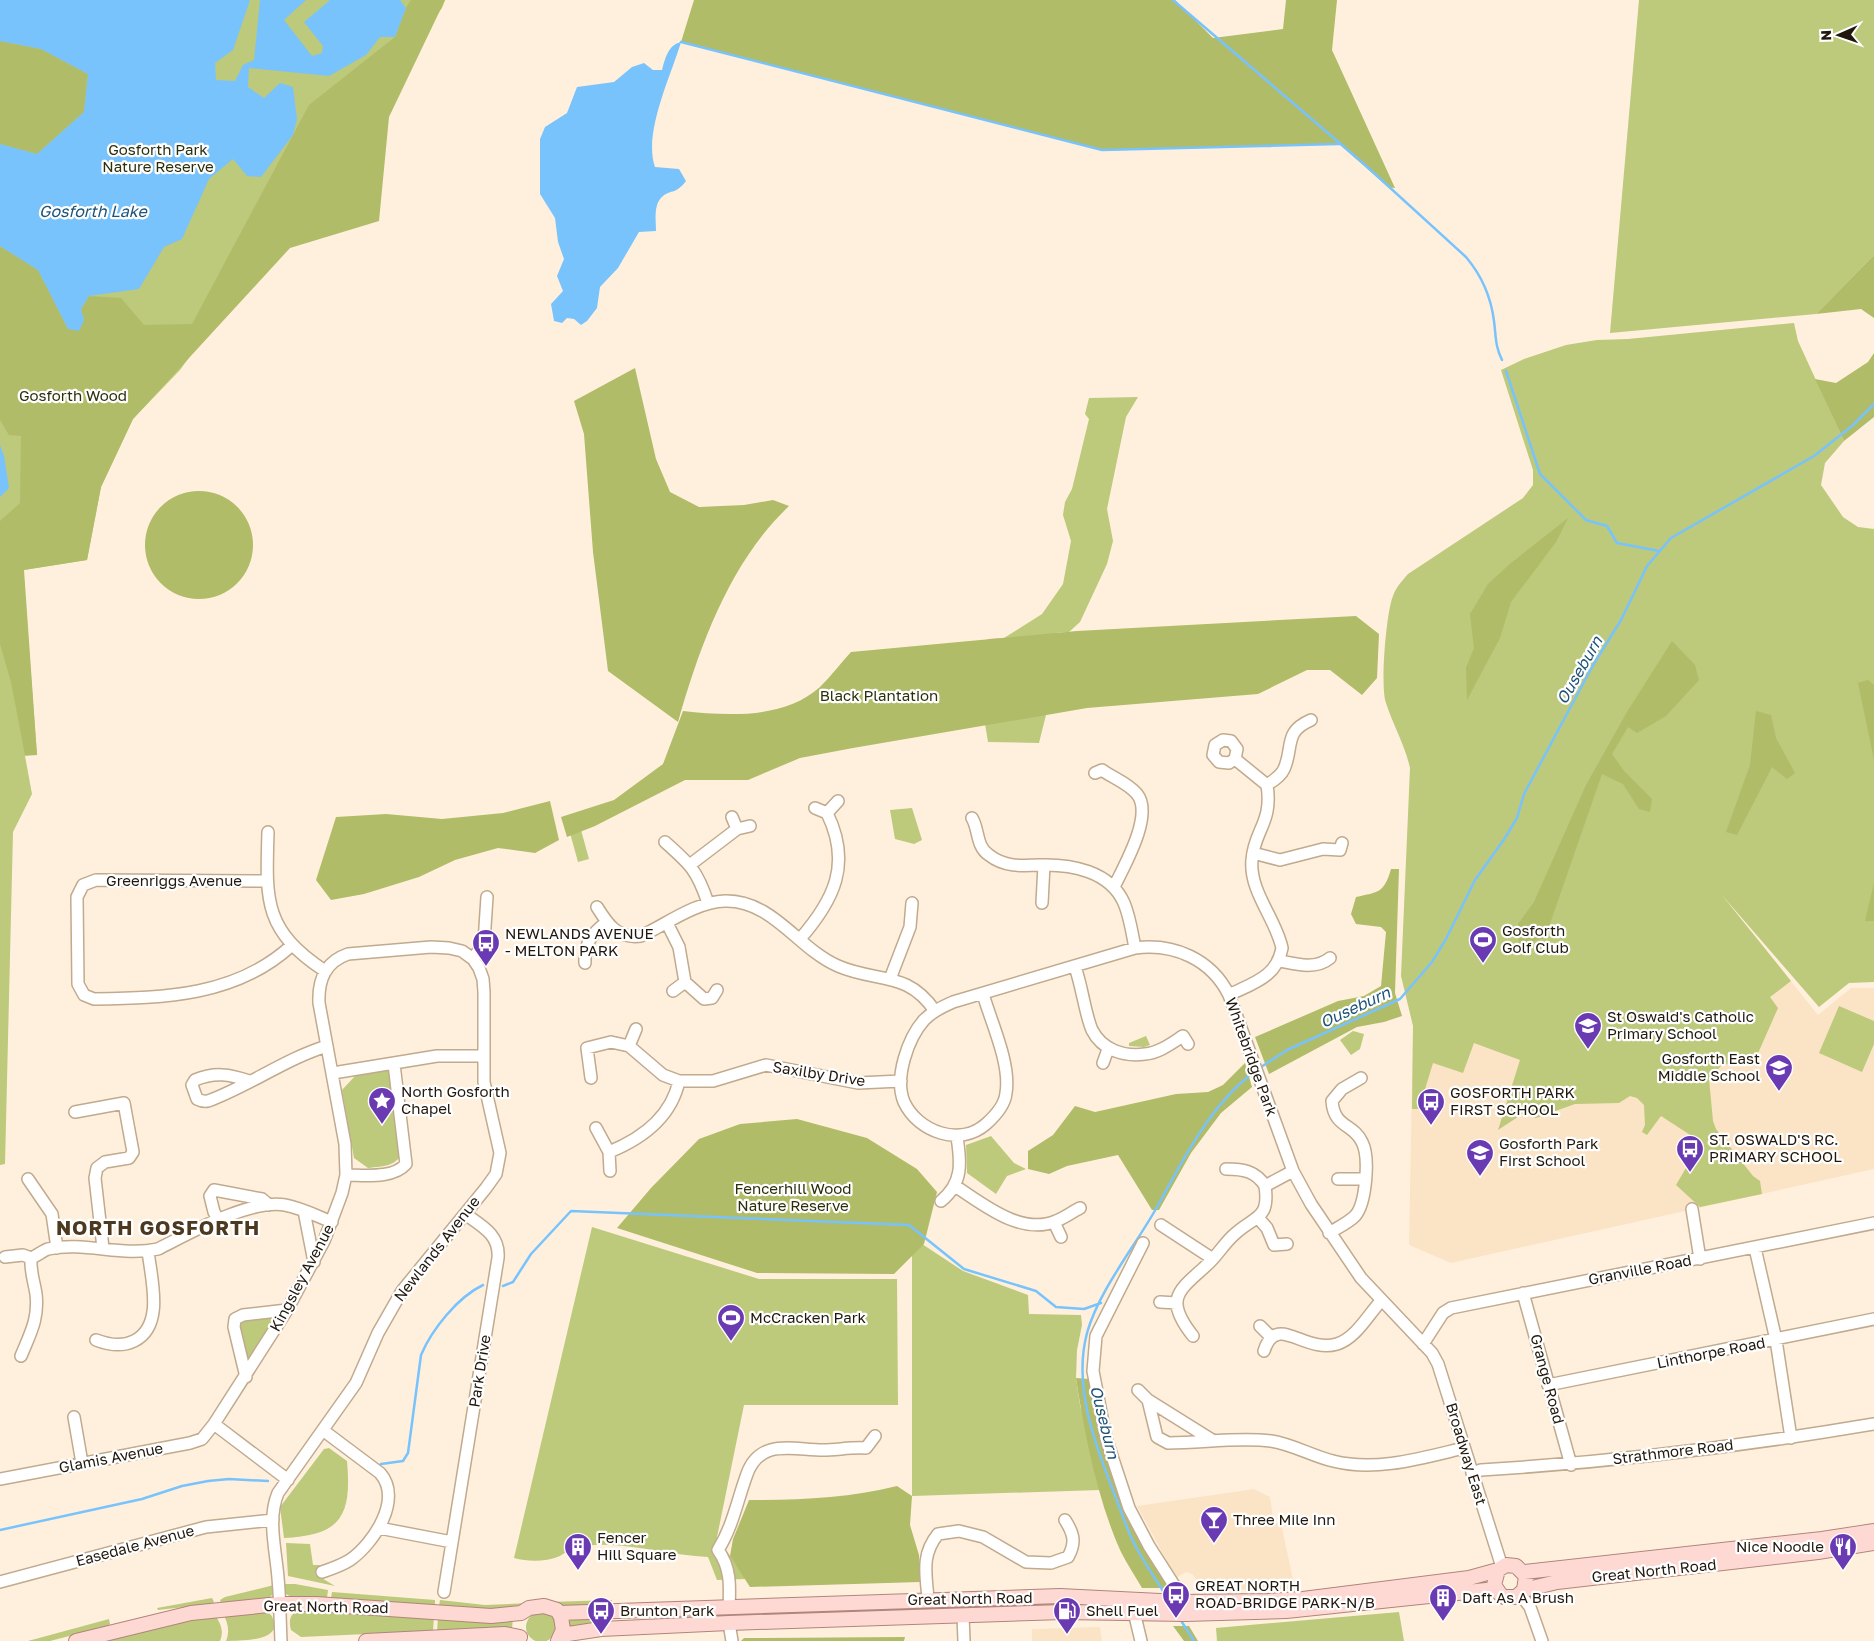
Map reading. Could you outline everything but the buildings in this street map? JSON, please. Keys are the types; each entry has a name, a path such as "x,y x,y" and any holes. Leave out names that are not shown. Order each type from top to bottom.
{"main road":[{"name":"Great North Road","path":"559,1613 563,1621 560,1638 601,1629 729,1623 1063,1612 1167,1614 1182,1608 1303,1599 1468,1578 1516,1566 1524,1572 1822,1539 1874,1531"},
{"name":"Great North Road","path":"76,1641 191,1613 279,1604 491,1616 521,1613 529,1608 544,1606 559,1613 1060,1596 1161,1601 1182,1608 1313,1609 1496,1589 1504,1597 1516,1597 1522,1592 1557,1582 1818,1552 1874,1543"},
{"path":"1496,1589 1494,1580 1500,1569"},
{"path":"1522,1592 1526,1581 1524,1572"},
{"path":"521,1613 517,1626 521,1639"},
{"path":"366,1641 505,1634 521,1639"}],"street":[{"path":"1267,785 1284,771 1293,734 1301,724 1311,720"},
{"path":"1229,995 1269,974 1280,960 1282,948 1280,938 1257,887 1253,872 1253,853 1269,808 1267,785 1235,759"},
{"path":"1102,769 1131,788 1140,800 1143,811 1141,823 1114,887"},
{"path":"827,813 838,801"},
{"path":"800,939 826,906 839,872 839,850 835,828 827,813 815,808"},
{"path":"732,817 737,829"},
{"path":"976,821 979,842 987,854 1001,863 1017,866 1060,864 1079,868 1096,875 1114,887 1124,903 1135,948"},
{"path":"691,864 737,829 750,826"},
{"path":"268,832 266,881 268,902 277,924 291,946 325,971 337,958 366,951 449,948 462,951 473,959 484,942 487,897"},
{"path":"665,842 691,864 698,876 708,903"},
{"path":"1253,853 1280,860 1289,859 1314,850 1342,849"},
{"path":"1042,903 1044,865"},
{"name":"Greenriggs Avenue","path":"266,881 96,880 82,884 77,897 78,984 84,995 94,999 161,998 188,994 227,983 262,967 279,957 291,946"},
{"path":"597,907 606,923 622,935 630,937 650,932 708,903 726,901 760,910 777,920 821,957 837,966 855,973 908,984 918,991 934,1011"},
{"path":"890,979 910,927 912,903"},
{"path":"585,962 587,944 597,930 606,923"},
{"path":"667,923 679,947 685,982 704,999 712,998 717,990"},
{"name":"Whitebridge Park","path":"983,994 1135,948 1164,947 1189,955 1212,970 1229,995 1293,1171 1329,1234 1361,1278 1423,1344"},
{"path":"1280,960 1306,965 1324,963 1330,958"},
{"name":"Newlands Avenue","path":"281,1641 273,1520 274,1502 356,1384 389,1311 421,1264 465,1214 496,1174 500,1163 499,1144 486,1097 483,979 473,959"},
{"path":"1075,967 1092,1030 1098,1040 1108,1049 1128,1054 1145,1054 1161,1049 1185,1037"},
{"name":"Kingsley Avenue","path":"214,1424 287,1310 314,1262 332,1222 346,1175 345,1144 318,996 320,979 325,971"},
{"path":"673,991 685,982"},
{"path":"983,994 1006,1072 1006,1094 996,1115 979,1131 957,1137 935,1131 918,1120 904,1102 901,1082 904,1061 912,1038 923,1021 934,1011 953,1002 983,994"},
{"path":"629,1046 636,1029"},
{"path":"590,1078 587,1048 611,1042 629,1046 663,1075 679,1081 672,1101 645,1133 636,1140 609,1152"},
{"path":"249,1081 299,1056 327,1046"},
{"path":"1103,1063 1108,1049"},
{"path":"332,1073 437,1056 484,1056"},
{"path":"346,1175 389,1174 400,1171 406,1164 394,1064"},
{"name":"Saxilby Drive","path":"679,1081 713,1081 766,1065 858,1083 901,1082"},
{"path":"1329,1234 1354,1217 1361,1206 1365,1179 1365,1153 1362,1142 1355,1132 1339,1122 1332,1112 1332,1102 1342,1089 1361,1078"},
{"path":"75,1112 124,1103 133,1152 129,1158 105,1162 97,1168 95,1178 103,1248"},
{"path":"596,1128 609,1152 610,1171"},
{"path":"941,1202 955,1186 960,1175 961,1161 957,1137"},
{"path":"1193,1336 1184,1324 1177,1303 1180,1288 1213,1259 1236,1233 1258,1219 1266,1204 1265,1186 1242,1163 1226,1169"},
{"path":"1265,1186 1293,1171"},
{"path":"28,1179 52,1214 57,1248"},
{"path":"1338,1179 1365,1179"},
{"path":"955,1186 996,1212 1018,1222 1031,1224 1054,1222 1080,1208"},
{"path":"218,1219 210,1196 214,1190 262,1199 268,1205"},
{"path":"31,1258 47,1250 57,1248 103,1248 131,1252 148,1251 218,1219 268,1205 286,1205 332,1222"},
{"path":"1692,1209 1700,1259"},
{"path":"304,1211 314,1262"},
{"name":"Park Drive","path":"444,1592 499,1248 496,1239 490,1233 465,1214"},
{"path":"1258,1219 1267,1228 1273,1249 1287,1244"},
{"path":"1054,1222 1061,1237"},
{"name":"Granville Road","path":"1423,1344 1443,1313 1451,1308 1874,1223"},
{"path":"1161,1225 1213,1259"},
{"path":"1143,1243 1096,1336 1093,1372 1106,1438 1129,1508 1148,1546 1179,1593 1182,1608"},
{"path":"1756,1248 1776,1340 1791,1438"},
{"path":"96,1340 112,1345 127,1345 140,1338 149,1328 154,1304 148,1251"},
{"path":"5,1257 23,1254 31,1258"},
{"path":"21,1356 31,1336 35,1321 36,1294 31,1272 31,1258"},
{"name":"Grange Road","path":"1524,1293 1571,1465"},
{"path":"1270,1336 1283,1333 1309,1344 1335,1344 1352,1334 1381,1301"},
{"path":"1160,1302 1177,1303"},
{"path":"246,1376 234,1327 235,1319 243,1315 287,1310"},
{"name":"Linthorpe Road","path":"1548,1385 1874,1319"},
{"path":"1260,1326 1270,1336"},
{"path":"1264,1351 1270,1336"},
{"name":"Broadway East","path":"1423,1344 1438,1364 1500,1569"},
{"path":"1138,1390 1148,1400 1212,1440"},
{"path":"1148,1400 1157,1437 1162,1442 1195,1443 1212,1440 1254,1439 1274,1441 1332,1461 1373,1465 1425,1458 1464,1448"},
{"path":"74,1417 82,1463"},
{"path":"214,1424 288,1480"},
{"name":"Glamis Avenue","path":"0,1479 190,1443 202,1438 214,1424"},
{"name":"Strathmore Road","path":"1472,1473 1481,1470 1571,1465 1791,1438 1874,1424"},
{"path":"322,1572 350,1560 367,1544 379,1528 389,1491 386,1480 380,1473 324,1431"},
{"path":"729,1608 730,1578 727,1562 718,1550 730,1532 752,1463 763,1451 780,1448 867,1453 875,1436"},
{"name":"Easedale Avenue","path":"0,1582 199,1529 273,1520"},
{"path":"928,1599 926,1564 929,1546 938,1534 959,1531 983,1537 1026,1562 1051,1563 1068,1557 1074,1546 1072,1532 1065,1520"},
{"path":"379,1528 452,1542"},
{"path":"1522,1592 1530,1607 1542,1641"},
{"path":"1134,1612 1142,1641"},
{"path":"963,1616 964,1641"},
{"path":"729,1623 732,1641"}],"shaded area":[{"path":"1706,875 1818,1015 1851,988 1874,988 1874,1169 1451,1263 1409,1245 1413,1026"},
{"path":"1254,1489 1270,1497 1274,1523 1281,1523 1295,1589 1205,1590 1192,1574 1186,1572 1176,1578 1137,1506"},
{"name":"Shell Fuel","path":"1100,1627 1102,1641 1032,1641 1032,1629"}],"green space":[{"name":"Gosforth Park Nature Reserve","path":"0,0 445,0 442,8 180,370 133,419 101,487 87,560 23,570 37,755 25,756 32,794 13,832 5,1164 0,1165"},
{"name":"Gosforth Wood","path":"411,0 445,0 389,117 379,221 290,248 133,419 101,487 87,560 24,570 37,755 25,755 11,682 0,644 0,521 20,503 21,436 9,435 0,420 0,246 38,270 68,329 84,320 81,309 89,296 121,298 144,325 192,324 309,105 395,37"},
{"path":"694,0 1175,0 1213,38 1283,29 1286,0 1337,0 1332,50 1395,188 1388,187 1339,144 1102,150 681,42"},
{"path":"1639,0 1874,0 1874,255 1816,314 1610,333"},
{"path":"0,41 41,49 88,74 84,112 37,154 0,144"},
{"path":"1874,255 1874,318 1861,309 1816,314"},
{"name":"Gosforth Golf Club","path":"1794,323 1798,341 1844,441 1825,463 1821,485 1843,517 1858,527 1874,529 1874,982 1849,983 1819,1007 1721,894 1791,981 1770,997 1778,1008 1755,1060 1722,1065 1709,1079 1713,1121 1716,1129 1753,1176 1760,1181 1762,1194 1700,1207 1676,1185 1701,1142 1661,1116 1647,1135 1642,1132 1645,1125 1644,1105 1637,1098 1630,1096 1619,1103 1575,1104 1536,1118 1524,1113 1498,1130 1520,1060 1474,1043 1463,1073 1433,1063 1419,1109 1412,1109 1413,1026 1401,976 1410,768 1384,695 1386,633 1393,596 1397,587 1408,574 1523,498 1533,485 1533,470 1501,370 1524,359 1566,345 1597,340 1628,339"},
{"path":"1874,353 1874,417 1844,441 1815,379 1836,383 1868,362"},
{"path":"635,368 656,459 670,492 699,507 744,505 773,500 789,506 768,528 750,553 720,606 696,664 678,722 608,671 593,552 584,434 574,401"},
{"path":"1138,397 1126,417 1107,509 1113,541 1107,564 1080,622 1069,632 1055,633 1048,707 1039,743 988,742 980,694 988,639 1004,638 1042,614 1063,584 1071,541 1063,515 1065,502 1072,489 1089,419 1085,414 1089,398"},
{"path":"199,491 220,495 237,507 249,524 253,545 249,566 237,583 220,595 199,599 178,595 161,583 149,566 145,545 149,524 161,507 178,495"},
{"path":"1568,518 1556,542 1511,602 1500,638 1467,700 1466,668 1474,648 1470,614 1488,584 1511,563"},
{"name":"Black Plantation","path":"1356,616 1379,634 1377,678 1362,695 1330,670 1307,670 1258,694 1087,708 800,758 748,780 685,780 595,826 567,837 561,817 614,800 663,764 683,711 718,714 755,713 790,705 820,687 851,652 1077,631"},
{"path":"1672,641 1695,665 1699,680 1666,716 1637,733 1628,727 1612,754 1624,771 1652,799 1650,812 1639,809 1623,784 1602,774 1545,938 1519,944 1518,924 1534,902 1586,785 1627,712"},
{"path":"1868,680 1874,685 1874,760 1858,683"},
{"path":"1756,711 1771,715 1776,738 1795,773 1787,779 1772,767 1737,835 1726,832 1750,765"},
{"path":"550,801 559,840 535,853 498,848 455,860 419,877 364,894 331,900 316,880 336,817 386,814 442,819 503,813"},
{"path":"912,808 922,840 914,844 895,839 890,810"},
{"path":"581,830 589,859 578,862 570,833"},
{"path":"1391,869 1399,869 1395,993 1402,1016 1384,1022 1357,1027 1269,1074 1255,1037 1338,1001 1364,996 1381,986 1386,932 1381,927 1356,924 1351,914 1356,897 1380,890 1386,883"},
{"path":"1874,883 1874,921 1865,921"},
{"path":"1839,1006 1874,1021 1874,1044 1862,1072 1819,1053"},
{"path":"1353,1031 1364,1034 1360,1049 1351,1055 1340,1040"},
{"path":"1146,1036 1150,1045 1144,1047 1129,1046 1129,1043"},
{"path":"1245,1063 1252,1087 1221,1113 1191,1153 1159,1210 1152,1210 1118,1155 1067,1166 1049,1174 1028,1169 1028,1151 1053,1135 1075,1106 1095,1112 1176,1094 1208,1092 1223,1085"},
{"path":"389,1070 403,1152 393,1163 368,1168 354,1158 342,1090 356,1075"},
{"name":"Fencerhill Wood Nature Reserve","path":"797,1119 867,1138 917,1169 937,1192 924,1244 894,1274 757,1273 617,1228 651,1188 699,1139 740,1124"},
{"path":"991,1136 1014,1163 1026,1169 1007,1176 996,1194 967,1173 966,1145"},
{"name":"McCracken Park","path":"592,1227 759,1279 897,1279 898,1405 744,1405 717,1537 746,1579 717,1580 708,1557 626,1546 593,1545 577,1547 570,1549 560,1556 543,1560 531,1561 514,1558"},
{"path":"919,1242 963,1271 1028,1295 1029,1314 1081,1315 1082,1325 1077,1350 1076,1378 1080,1405 1100,1490 912,1496 912,1252"},
{"path":"270,1316 275,1322 250,1361 245,1356 239,1325 242,1320"},
{"path":"1076,1378 1089,1379 1100,1435 1117,1491 1136,1534 1170,1588 1142,1588 1121,1552 1105,1511 1093,1466"},
{"path":"329,1448 347,1461 347,1496 339,1519 319,1533 284,1538 280,1507 324,1449"},
{"path":"897,1486 912,1496 910,1525 919,1555 920,1582 750,1587 730,1556 733,1539 749,1500 824,1498"},
{"path":"286,1543 310,1544 313,1565 320,1565 315,1574 335,1586 288,1576"},
{"path":"284,1584 328,1590 327,1598 293,1598 286,1594"},
{"path":"274,1585 273,1594 269,1598 221,1603 220,1600 225,1597"},
{"path":"332,1592 435,1600 435,1605 331,1598"},
{"path":"212,1598 214,1602 212,1604 158,1610 157,1608"},
{"path":"440,1600 485,1605 530,1603 494,1610 439,1606"},
{"path":"612,1600 611,1607 567,1608 549,1602"},
{"path":"302,1608 434,1616 433,1631 301,1637 291,1630 290,1619 295,1612"},
{"path":"261,1609 270,1614 273,1619 274,1628 271,1633 257,1639 226,1641 228,1627 223,1614"},
{"path":"541,1612 547,1613 555,1621 555,1633 547,1641 541,1642 535,1641 527,1633 526,1627 527,1621 535,1613"},
{"path":"1399,1612 1404,1641 1217,1641 1216,1628"},
{"path":"215,1615 221,1628 220,1641 91,1641"},
{"path":"611,1616 611,1624 568,1628 567,1618"},
{"path":"438,1617 513,1618 512,1629 437,1632"},
{"path":"109,1619 110,1624 108,1626 50,1641 28,1641"},
{"path":"1173,1626 1189,1626 1198,1641 1184,1641"},
{"path":"905,1637 904,1641 741,1641 744,1638"}],"water":[{"name":"Gosforth Lake","path":"0,0 250,0 233,50 215,63 216,80 235,81 243,65 254,60 260,0 306,0 284,20 312,56 322,53 323,46 304,22 330,0 400,0 406,8 395,37 380,37 366,55 329,76 249,68 248,87 264,98 280,83 293,87 297,119 293,135 261,177 247,176 233,159 209,179 182,239 164,247 139,289 89,296 81,309 84,320 79,331 68,329 38,270 0,246 0,144 37,154 84,112 88,74 41,49 0,41"},
{"path":"681,42 655,121 652,153 655,167 679,169 686,181 679,188 660,199 656,212 656,231 639,232 618,268 600,287 597,308 587,321 581,325 574,319 567,318 562,323 554,321 551,304 563,291 557,276 564,259 558,242 555,218 540,194 540,139 545,127 567,113 577,87 614,82 632,67 644,63 653,70 662,70 670,49"},
{"path":"0,445 4,456 9,488 0,497"}],"waterway":[{"path":"1173,0 1364,164 1466,257 1477,272 1488,295 1493,312 1497,345 1502,360"},
{"path":"681,42 1102,150 1339,144"},
{"path":"1506,371 1540,474 1586,520 1607,526 1617,543 1659,551"},
{"name":"Ouseburn","path":"1258,1069 1287,1050 1400,999 1432,962 1446,939 1475,880 1517,818 1524,794 1592,667 1621,620 1647,566 1671,538 1814,456 1852,426 1874,404"},
{"name":"Ouseburn","path":"1166,1596 1133,1542 1102,1461 1089,1419 1085,1397 1083,1354 1087,1333 1100,1301 1188,1152 1224,1100 1254,1072"},
{"path":"503,1286 513,1282 531,1254 571,1211 909,1225 964,1269 1036,1291 1056,1307 1084,1309 1101,1303"},
{"path":"381,1464 403,1461 408,1453 421,1355 426,1345 439,1325 455,1306 464,1297 483,1285"},
{"path":"0,1530 142,1499 182,1486 208,1481 229,1479 268,1481"},
{"name":"Ouseburn","path":"1180,1619 1194,1641"}],"place":[{"name":"Gosforth Golf Club","path":"1483,964"},
{"name":"NEWLANDS AVENUE - MELTON PARK","path":"486,967"},
{"name":"St Oswald's Catholic Primary School","path":"1588,1050"},
{"name":"Gosforth East Middle School","path":"1779,1092"},
{"name":"North Gosforth Chapel","path":"382,1125"},
{"name":"GOSFORTH PARK FIRST SCHOOL","path":"1431,1126"},
{"name":"ST. OSWALD'S RC. PRIMARY SCHOOL","path":"1690,1173"},
{"name":"Gosforth Park First School","path":"1480,1177"},
{"name":"McCracken Park","path":"731,1342"},
{"name":"Three Mile Inn","path":"1214,1544"},
{"name":"Fencer Hill Square","path":"578,1571"},
{"name":"Nice Noodle","path":"1843,1571"},
{"name":"GREAT NORTH ROAD-BRIDGE PARK-N/B","path":"1176,1619"},
{"name":"Daft As A Brush","path":"1443,1622"},
{"name":"Brunton Park","path":"601,1635"},
{"name":"Shell Fuel","path":"1067,1635"}],"district":[{"name":"NORTH GOSFORTH","path":"158,1228"}]}
